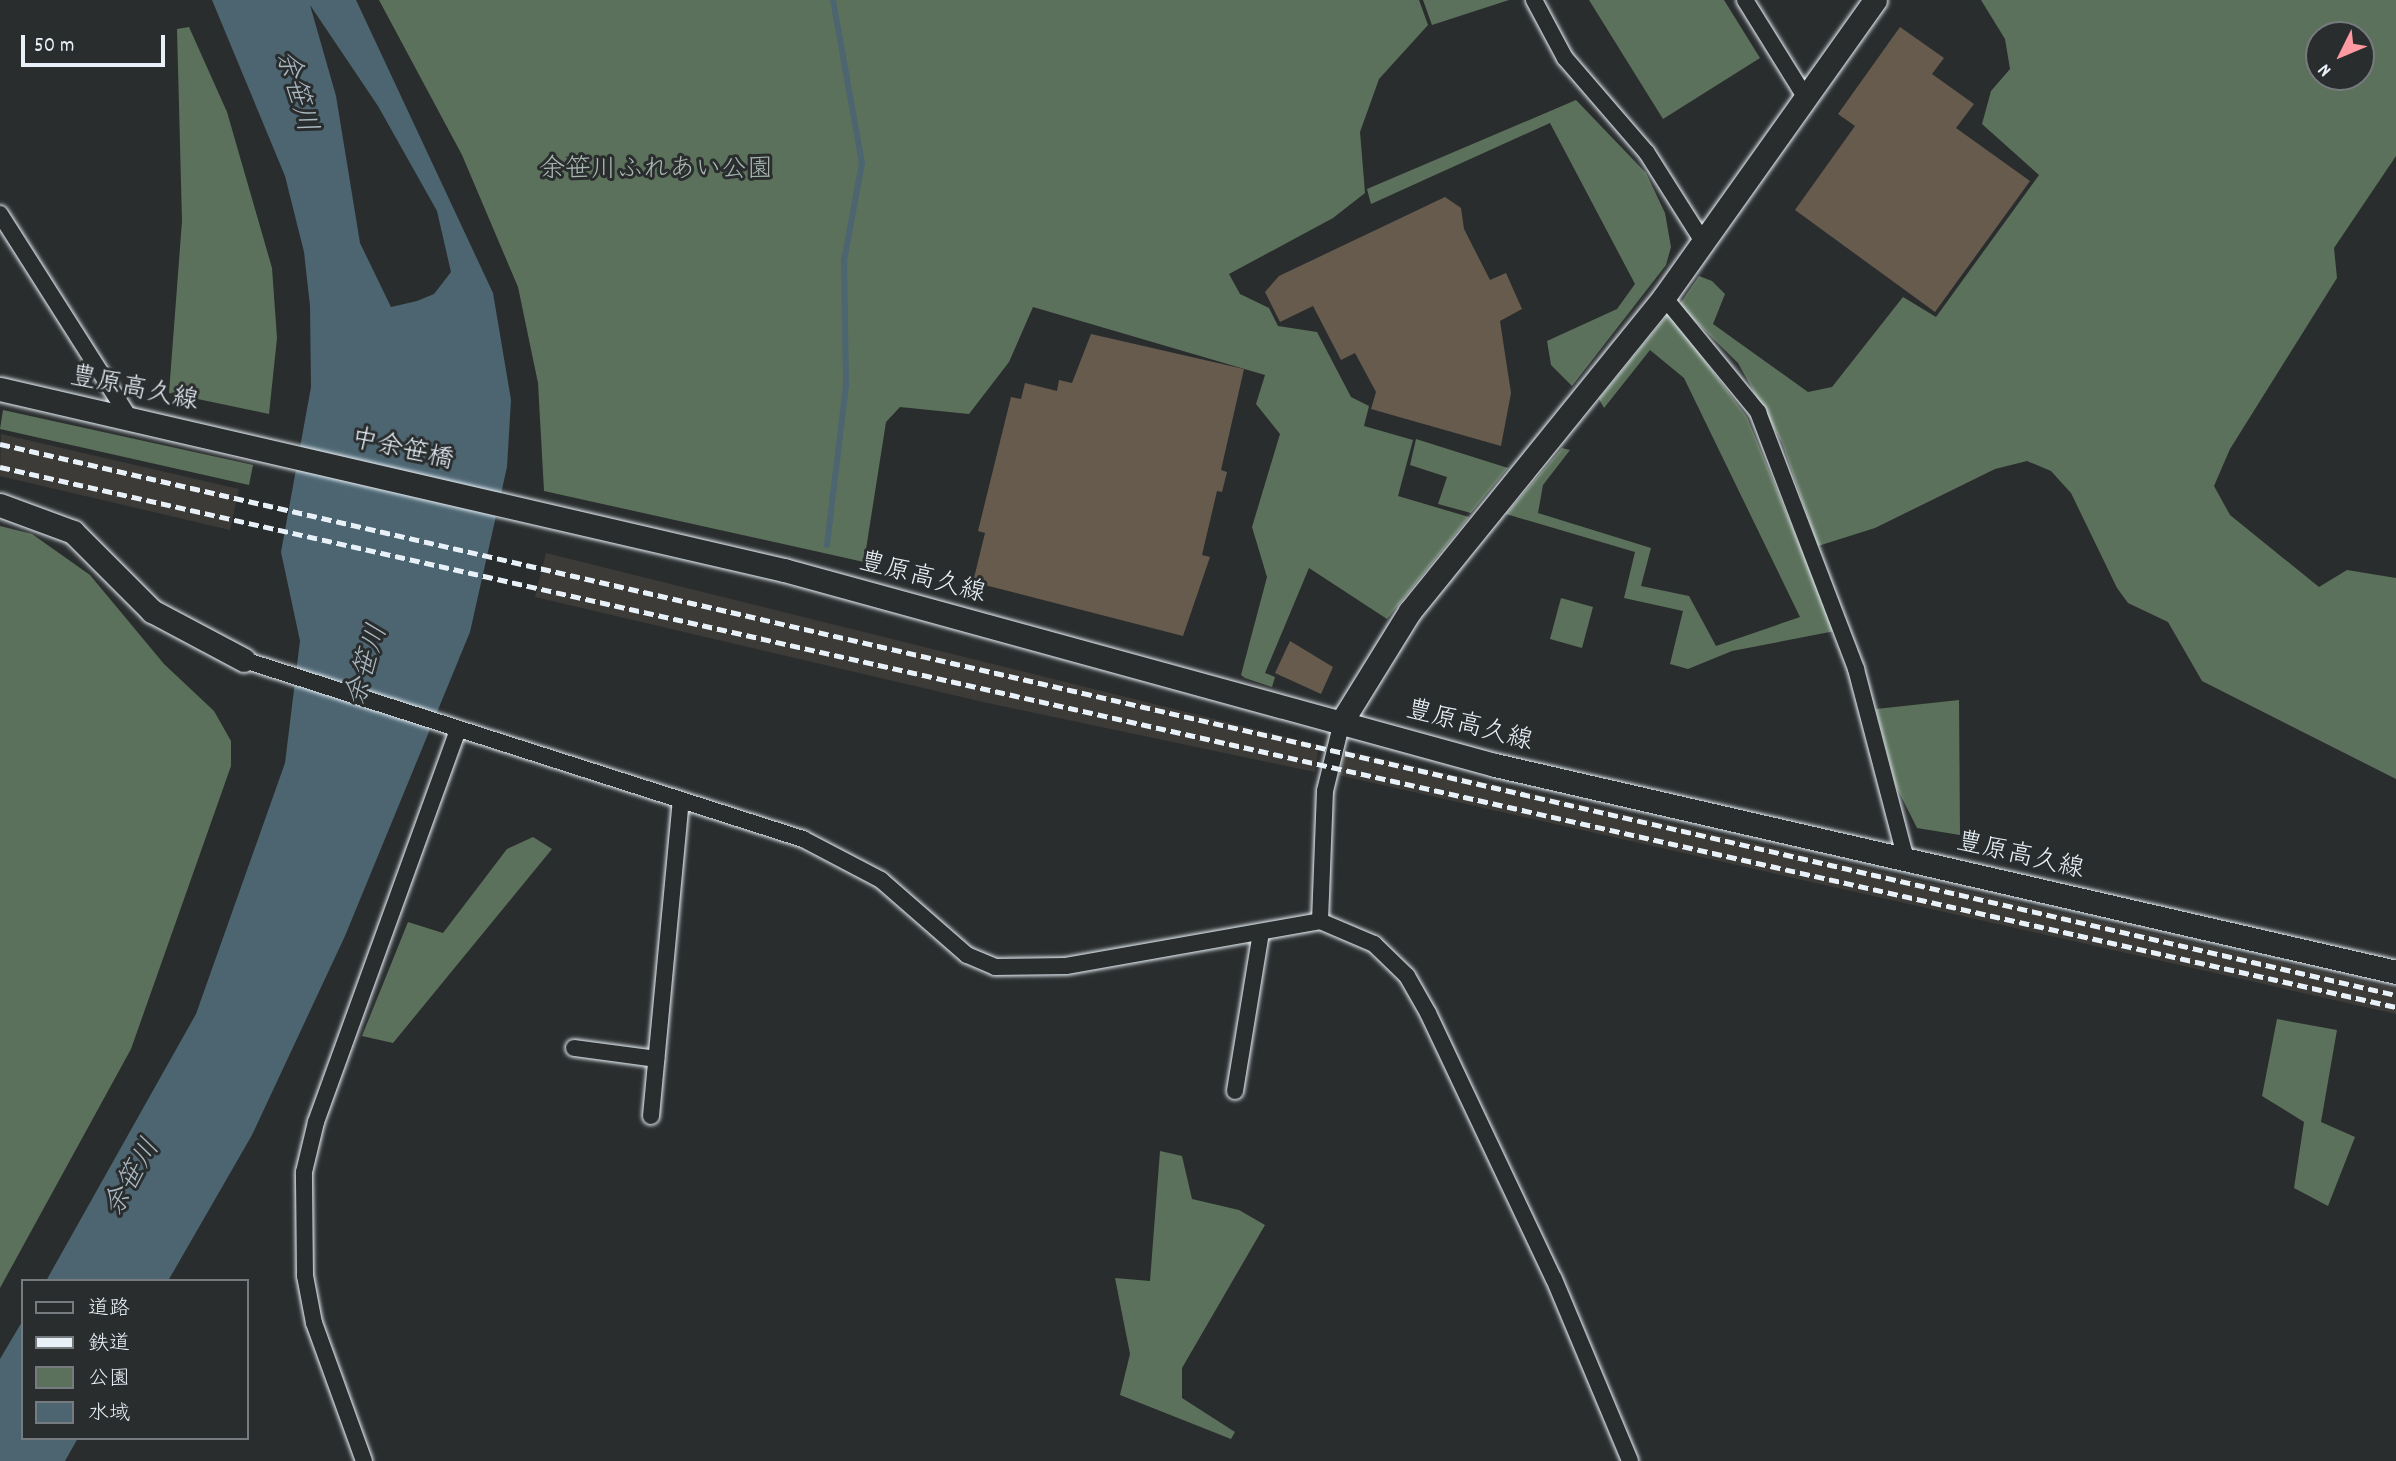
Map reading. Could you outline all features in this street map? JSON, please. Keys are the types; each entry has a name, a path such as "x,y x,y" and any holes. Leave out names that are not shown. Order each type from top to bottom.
{"main road":[{"path":"1342,721 1410,611 1664,298 1807,100 1875,0"},
{"name":"豊原高久線","path":"0,389 256,446"},
{"name":"中余笹橋","path":"256,446 535,512"},
{"path":"0,505 73,532 152,611 243,660"},
{"name":"豊原高久線","path":"535,512 771,567 1495,765 2396,972"}],"street":[{"path":"1534,0 1565,58 1647,153 1704,243"},
{"path":"1745,0 1807,100"},
{"path":"0,214 130,417"},
{"path":"1664,298 1758,412 1856,669 1906,859"},
{"path":"243,660 681,800 847,858 881,880 967,955 995,967 1066,966 1320,921 1348,930 1391,957 1429,1013 1554,1279 1630,1461"},
{"path":"1320,921 1325,791 1342,721"},
{"path":"364,1461 314,1323 302,1219 304,1172 316,1122 458,730"},
{"path":"651,1116 681,800"},
{"path":"1235,1091 1261,932"},
{"path":"574,1048 656,1059"}],"shaded area":[{"path":"1,434 239,489 230,530 0,476"},
{"path":"546,553 1319,745 1315,772 983,702 535,597"},
{"path":"1344,750 2396,989 2396,1014 1338,775"}],"green space":[{"name":"余笹川ふれあい公園","path":"379,0 1419,0 1428,25 1379,79 1360,132 1365,193 1333,218 1229,274 1240,294 1269,308 1278,326 1317,332 1351,397 1369,406 1364,426 1413,440 1398,496 1469,517 1387,619 1309,568 1265,673 1275,677 1272,687 1245,678 1241,675 1267,577 1252,527 1280,434 1256,404 1265,375 1033,307 1009,362 969,414 900,407 886,422 864,562 544,491 538,383 518,287 462,155"},
{"path":"1423,0 1509,0 1432,25"},
{"path":"1589,0 1724,0 1760,58 1663,119"},
{"path":"1981,0 2396,0 2396,156 2334,248 2337,278 2230,449 2214,486 2230,515 2319,587 2347,570 2396,578 2396,779 2202,681 2168,622 2128,603 2117,588 2071,493 2051,471 2027,461 1995,469 1875,528 1818,546 1782,443 1738,363 1679,305 1699,276 1712,281 1725,294 1713,324 1808,392 1832,387 1903,297 1936,317 2039,175 1982,124 1991,91 2010,69 2005,39"},
{"path":"189,27 227,112 272,268 277,338 269,414 169,393 182,221 177,29"},
{"path":"1576,100 1646,173 1665,213 1671,247 1666,265 1572,386 1551,365 1547,341 1617,309 1635,284 1550,123 1371,204 1367,189"},
{"path":"1669,313 1747,417 1835,631 1732,651 1688,669 1670,664 1683,611 1624,598 1635,552 1506,514 1562,448 1570,450 1543,485 1538,513 1651,548 1641,586 1689,596 1716,646 1800,617 1684,378 1650,350 1604,408 1599,399"},
{"path":"3,410 253,465 249,485 0,429"},
{"path":"1416,439 1508,468 1471,513 1438,504 1447,477 1410,465"},
{"path":"0,526 32,534 90,575 164,664 214,711 231,741 231,766 131,1049 0,1288"},
{"path":"1561,598 1593,607 1582,648 1550,639"},
{"path":"1959,700 1960,835 1917,828 1896,786 1876,709"},
{"path":"533,837 552,849 393,1043 362,1036 408,922 443,933 507,849"},
{"path":"2277,1019 2337,1030 2321,1122 2355,1137 2328,1206 2294,1188 2304,1122 2262,1096"},
{"path":"1160,1151 1182,1156 1192,1199 1239,1210 1265,1225 1182,1368 1182,1398 1235,1432 1231,1439 1120,1395 1130,1354 1115,1278 1150,1281"}],"water":[{"name":"余笹川","path":"212,0 356,0 493,293 511,400 507,467 470,632 345,936 252,1135 169,1279 47,1279 196,1014 285,763 300,641 281,552 311,387 310,306 304,252 285,176","holes":["310,5 378,106 437,211 451,272 434,294 391,307 360,243 336,96"]},
{"path":"21,1323 21,1440 77,1440 65,1461 0,1461 0,1359"}],"building":[{"path":"1900,27 1944,58 1932,74 1974,104 1956,128 2030,181 1935,312 1795,210 1855,126 1838,114"},
{"path":"1445,197 1461,208 1464,229 1490,280 1506,273 1522,309 1500,321 1511,393 1501,446 1371,409 1376,392 1355,353 1341,360 1313,306 1280,322 1265,292 1279,276"},
{"path":"1091,334 1244,369 1221,470 1227,472 1222,492 1217,491 1202,555 1210,557 1183,636 973,582 985,533 978,531 1011,397 1021,399 1025,383 1057,391 1059,380 1072,383"},
{"path":"1290,641 1333,667 1321,694 1275,673"}],"waterway":[{"path":"827,545 846,386 844,261 862,163 833,0"}],"railway":[{"path":"0,444 2396,995"},
{"path":"0,467 2396,1007"}]}
